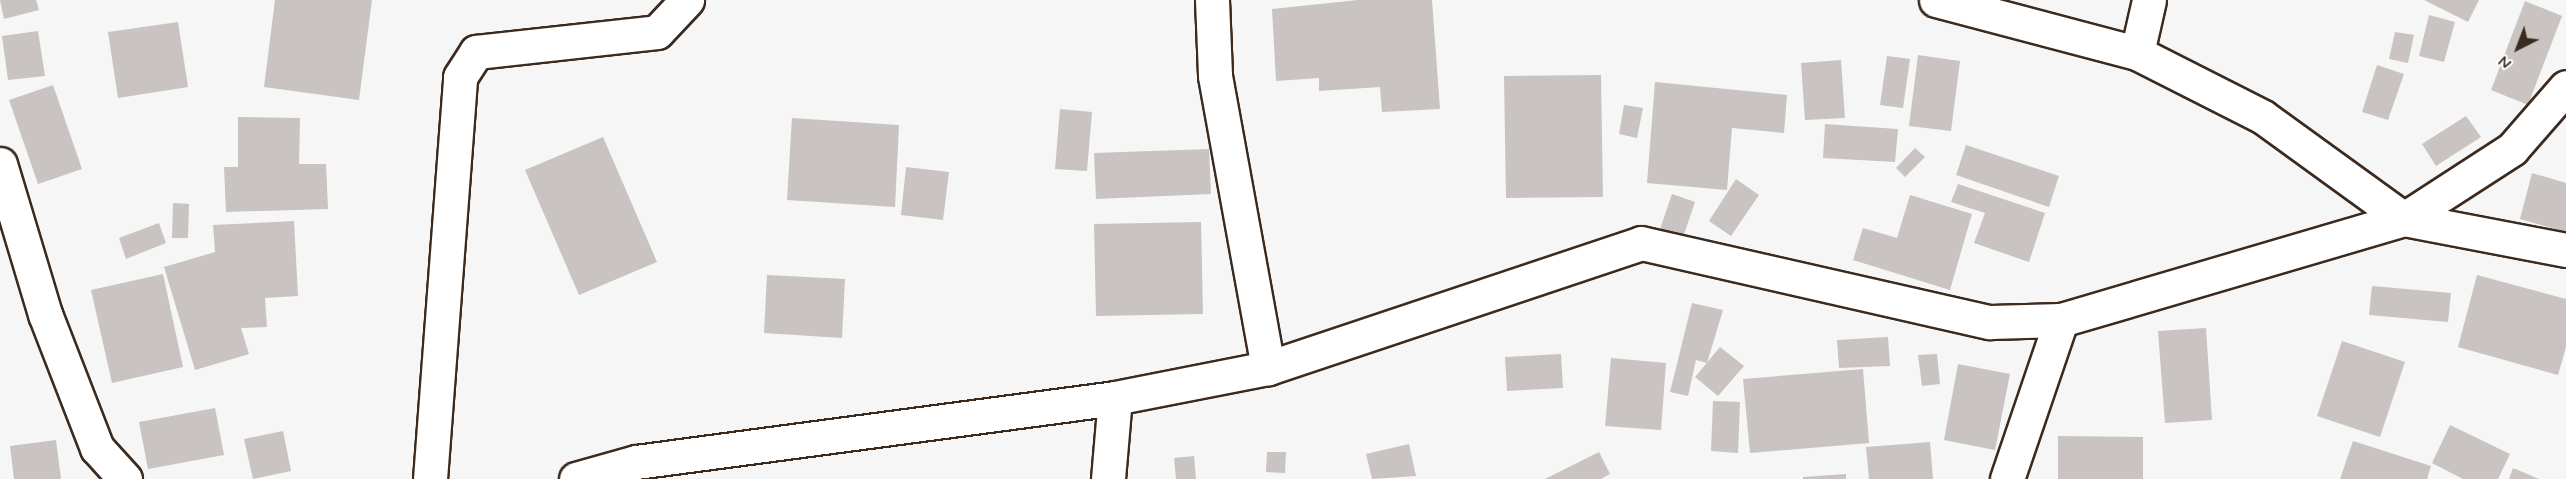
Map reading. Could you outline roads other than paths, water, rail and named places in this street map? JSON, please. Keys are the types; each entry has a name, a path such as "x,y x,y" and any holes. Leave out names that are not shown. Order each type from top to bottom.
{"street":[{"path":"430,479 460,77 476,52 657,32 687,0"},
{"path":"1212,0 1215,75 1268,368"},
{"path":"1936,0 2137,53 2263,117 2404,219 2566,250"},
{"path":"2137,53 2149,0"},
{"path":"576,479 636,462 1115,398 1268,368 1641,243 1990,322 2061,320 2404,219 2512,149 2566,87"},
{"path":"0,164 45,314 98,448 125,479"},
{"path":"2007,479 2061,320"},
{"path":"1108,479 1115,398"}]}
